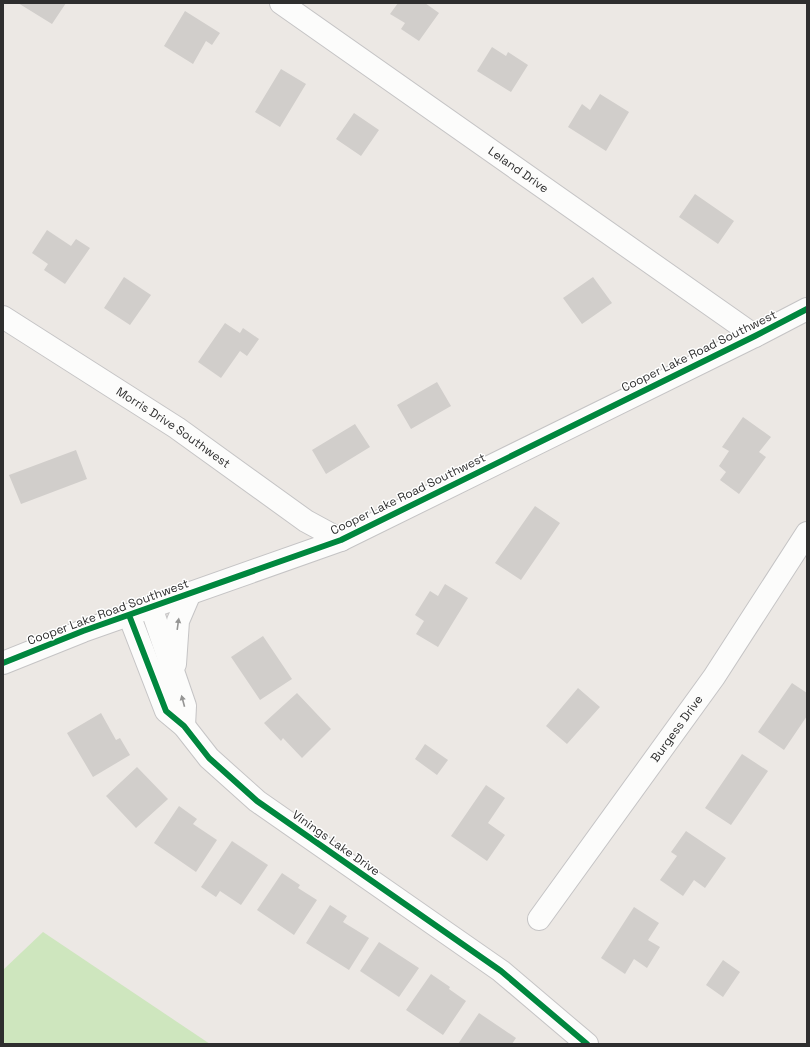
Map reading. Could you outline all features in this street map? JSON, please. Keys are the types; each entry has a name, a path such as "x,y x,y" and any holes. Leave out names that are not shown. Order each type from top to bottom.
{"street":[{"name":"Leland Drive","path":"281,3 755,336"},
{"name":"Cooper Lake Road Southwest","path":"3,663 83,631 341,540 807,309"},
{"name":"Morris Drive Southwest","path":"3,317 177,428 306,521 341,540"},
{"name":"Burgess Drive","path":"539,919 714,677 807,533"},
{"path":"176,677 175,651 178,621 190,593"},
{"path":"151,607 185,706 184,726"},
{"name":"Vinings Lake Drive","path":"129,615 166,712 184,726 209,758 256,801 501,971 587,1044"}],"green space":[{"path":"43,932 210,1044 3,1044 3,970"}],"building":[{"path":"18,3 66,3 52,24"},
{"path":"398,3 425,3 439,13 419,41 401,29 405,23 390,14"},
{"path":"185,11 220,33 212,45 206,41 193,64 164,46"},
{"path":"492,47 506,56 508,52 528,65 511,92 477,71"},
{"path":"281,69 306,84 280,127 255,112"},
{"path":"600,94 629,112 606,151 568,127 582,104 590,110"},
{"path":"354,113 379,130 361,156 336,139"},
{"path":"695,194 734,221 718,244 679,217"},
{"path":"47,230 71,246 76,239 90,248 65,284 44,270 48,264 32,253"},
{"path":"124,277 151,295 130,325 104,308"},
{"path":"593,277 612,303 582,324 563,298"},
{"path":"225,323 240,333 243,328 259,339 247,356 240,351 221,378 198,362"},
{"path":"437,382 451,406 411,429 397,405"},
{"path":"743,417 771,437 759,452 766,457 739,494 720,480 726,472 719,466 729,451 722,447"},
{"path":"355,424 370,447 326,474 312,450"},
{"path":"76,450 87,479 21,504 9,475"},
{"path":"535,506 560,523 521,580 495,563"},
{"path":"445,584 468,598 438,647 416,634 424,621 415,615 430,591 438,596"},
{"path":"263,636 292,679 260,700 231,657"},
{"path":"792,683 807,693 807,716 784,750 758,732"},
{"path":"578,688 600,707 567,744 546,726"},
{"path":"297,693 331,729 302,758 283,738 281,741 264,723"},
{"path":"101,713 116,740 120,738 130,755 93,777 67,733"},
{"path":"425,744 448,760 437,775 415,759"},
{"path":"742,754 768,771 731,825 705,808"},
{"path":"137,767 168,799 136,828 106,796"},
{"path":"486,785 505,798 488,823 505,835 487,861 451,836"},
{"path":"179,806 197,819 193,824 217,840 196,872 154,843"},
{"path":"686,831 726,858 705,888 694,880 683,896 660,880 677,856 671,852"},
{"path":"232,841 268,865 241,905 220,891 216,897 201,887"},
{"path":"282,873 300,885 298,888 317,900 294,935 257,910"},
{"path":"330,905 347,916 343,922 369,938 349,970 306,943"},
{"path":"634,907 659,923 648,940 660,947 647,968 634,959 625,974 601,958"},
{"path":"379,942 419,968 399,997 360,971"},
{"path":"723,960 740,972 723,997 706,985"},
{"path":"431,974 450,987 449,989 466,1001 443,1035 406,1010"},
{"path":"479,1013 516,1038 512,1044 458,1044"}],"cycle path":[{"path":"3,663 83,631 341,540 807,309"},
{"path":"129,615 166,711 184,726 209,758 257,801 501,971 587,1044"}]}
